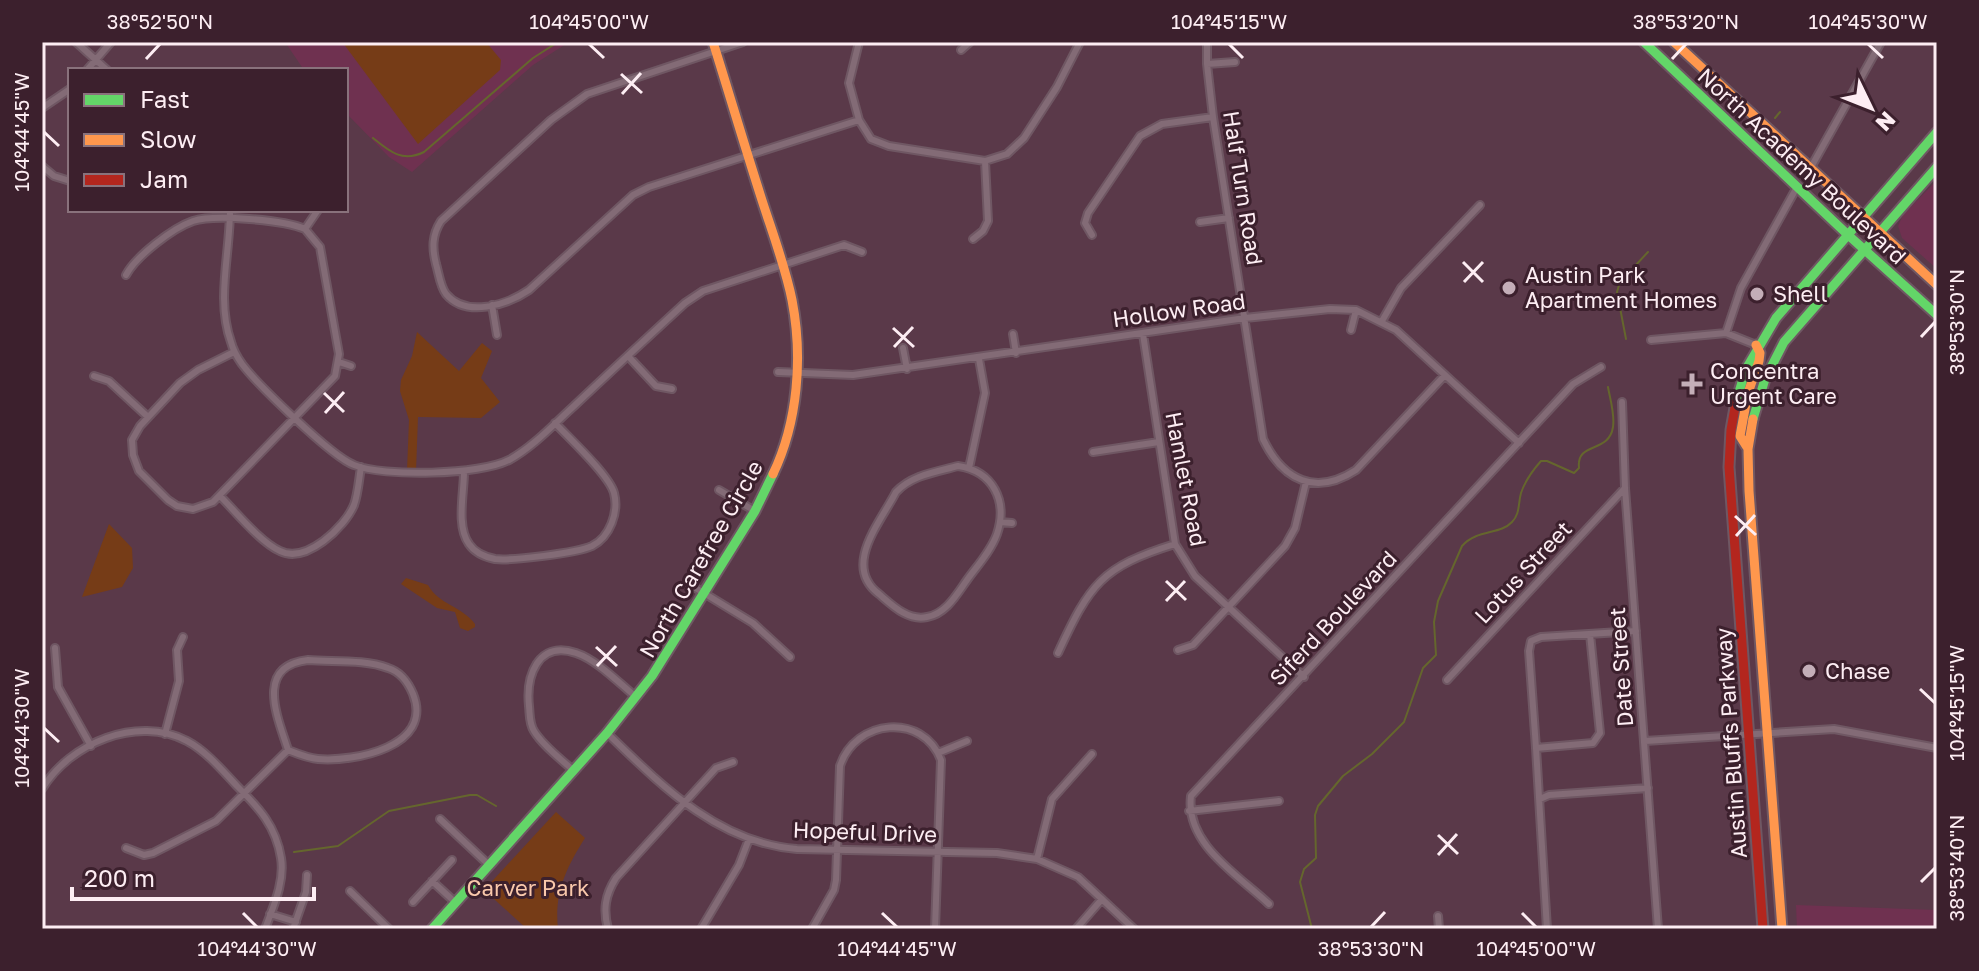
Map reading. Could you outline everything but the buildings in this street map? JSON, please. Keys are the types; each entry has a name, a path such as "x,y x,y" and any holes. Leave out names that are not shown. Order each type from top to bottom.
{"main road":[{"name":"North Academy Boulevard","path":"1644,42 1937,315"},
{"name":"North Academy Boulevard","path":"1674,42 1937,285"},
{"name":"North Carefree Circle","path":"436,925 607,733 652,676 755,511 782,455 791,420 797,373 795,317 783,264 714,46"},
{"name":"Austin Bluffs Parkway","path":"1763,929 1729,436 1738,386 1756,345 1787,302 1937,132"},
{"name":"Austin Bluffs Parkway","path":"1782,929 1748,449 1758,398 1784,342 1937,167"},
{"path":"1748,449 1740,436 1748,393 1759,361 1760,353 1756,345"},
{"path":"1735,554 1755,570"}],"street":[{"path":"76,42 105,68"},
{"path":"89,68 111,42"},
{"path":"743,42 714,46 602,88 576,101 551,120 441,221 433,243 441,285 449,297 473,307 513,300 529,290 633,195 649,187 859,120"},
{"path":"859,42 849,83 859,120 871,139 889,146 985,161 1007,154 1024,138 1057,87 1080,42"},
{"path":"961,50 970,42"},
{"name":"Half Turn Road","path":"1207,42 1213,117 1263,439 1278,465 1306,482"},
{"path":"1810,169 1881,42"},
{"path":"1207,64 1235,62"},
{"path":"42,108 68,90"},
{"path":"1092,235 1085,223 1088,213 1140,136 1162,124 1213,117"},
{"path":"973,239 983,231 988,221 985,161"},
{"path":"42,166 54,176 68,180"},
{"path":"1726,333 1741,288 1797,187"},
{"path":"1382,321 1401,288 1480,205"},
{"path":"230,212 223,303 226,329 234,352 249,372 334,453 361,467 464,472 491,468 510,460 555,423 685,303 703,291 844,245 862,252"},
{"path":"305,229 317,212"},
{"path":"1200,222 1229,218"},
{"path":"126,275 134,260 185,226 202,220 286,223 305,229 320,247 339,362 335,376 220,496 198,508 177,506 139,471 132,440 148,417 189,376 234,352"},
{"path":"492,305 497,335"},
{"name":"Hollow Road","path":"778,372 853,375 1245,318 1330,309 1356,310 1396,330 1519,443"},
{"path":"1351,330 1356,310"},
{"path":"1651,340 1726,333 1756,345"},
{"path":"1013,334 1016,353"},
{"name":"Hamlet Road","path":"1143,334 1175,544 1195,576 1304,677"},
{"path":"903,348 907,369"},
{"path":"628,356 656,386 672,389"},
{"path":"969,468 985,393 979,359"},
{"path":"339,362 351,366"},
{"name":"Siferd Boulevard","path":"1189,811 1191,796 1573,384 1601,367"},
{"path":"1178,650 1193,645 1285,546 1295,528 1306,482 1326,484 1341,480 1356,470 1445,375"},
{"path":"94,376 109,381 148,417"},
{"name":"Date Street","path":"1622,402 1625,488 1658,929"},
{"path":"464,472 463,526 467,541 478,553 508,559 591,546 605,535 613,519 616,508 614,490 555,423"},
{"path":"1093,452 1159,442"},
{"path":"958,466 969,468 989,479 996,492 1000,522 992,545 945,608 927,617 912,617 871,588 863,573 862,561 904,484 958,466"},
{"path":"220,496 272,546 295,555 314,549 354,505 361,467"},
{"name":"Lotus Street","path":"1447,680 1625,488"},
{"path":"719,490 755,511"},
{"path":"1000,522 1012,523"},
{"path":"334,529 343,537"},
{"path":"1058,653 1078,609 1103,579 1137,555 1175,544"},
{"path":"689,584 753,623 790,657"},
{"path":"927,617 930,629"},
{"path":"1547,929 1529,651 1531,641 1541,637 1636,631"},
{"path":"1536,748 1593,743 1600,733 1590,634"},
{"path":"165,734 179,681 177,650 183,637"},
{"path":"55,648 58,687 91,746"},
{"path":"574,771 537,735 530,724 528,678 537,663 552,653 578,653 636,697"},
{"path":"308,660 380,665 397,671 408,684 415,702 416,718 402,739 385,750 319,759 288,750 272,696 278,678 292,664 308,660"},
{"path":"812,929 834,890 843,756 864,734 896,728 919,731 927,737 941,760 935,929"},
{"path":"1645,741 1834,729 1937,748"},
{"path":"42,789 58,768 91,746 124,732 154,731 195,745 244,793 272,826 281,859 280,882 265,929"},
{"name":"Hopeful Drive","path":"607,733 685,803 722,828 749,839 780,847 1016,854 1067,871 1134,929"},
{"path":"938,753 967,741"},
{"path":"126,848 144,855 216,821 288,750"},
{"path":"1037,859 1052,799 1092,754"},
{"path":"608,929 604,910 610,888 716,768 733,762"},
{"path":"1540,799 1549,795 1648,788"},
{"path":"1269,904 1206,846 1193,826 1189,811 1279,801"},
{"path":"440,819 489,865"},
{"path":"701,929 739,865 749,839"},
{"path":"413,902 452,860"},
{"path":"270,914 294,926 306,892 307,875"},
{"path":"432,881 456,903"},
{"path":"350,891 389,929"},
{"path":"1076,929 1102,899"},
{"path":"1438,916 1439,929"},
{"path":"436,925 448,929"}],"shaded area":[{"path":"285,42 569,42 533,65 412,172 389,157 348,115 348,68 303,68"},
{"path":"1937,180 1937,269 1902,238 1898,226 1903,215"},
{"path":"1796,905 1937,910 1937,929 1797,929"}],"green space":[{"path":"486,42 501,60 500,70 418,144 343,43"},
{"path":"417,332 459,371 482,343 492,351 481,378 500,402 481,418 418,417 416,471 407,471 409,420 400,391"},
{"path":"109,524 132,548 133,568 122,587 82,597"},
{"path":"406,578 428,585 438,597 470,618 475,627 468,631 460,628 455,612 437,608 401,584"},
{"name":"Carver Park","path":"556,812 585,838 563,881 558,904 558,929 527,929 484,890"}],"waterway":[{"path":"373,138 402,156 424,152 533,58 558,42"},
{"path":"1775,118 1780,112"},
{"path":"1626,339 1617,292 1620,282 1648,252"},
{"path":"1312,929 1300,882 1304,869 1316,858 1315,815 1318,806 1343,776 1372,754 1404,722 1423,668 1436,655 1434,622 1438,601 1462,546 1474,537 1507,526 1515,519 1525,484 1541,461 1574,473 1579,468 1582,454 1606,441 1613,427 1608,387"},
{"path":"294,852 338,846 389,811 470,795 477,795 496,806"}],"traffic: fast":[{"path":"1644,42 1937,315"},
{"path":"1736,402 1746,369 1776,318 1937,132"},
{"path":"1753,419 1765,379 1784,342 1937,167"},
{"path":"432,929 607,733 652,676 755,511 773,474"}],"traffic: slow":[{"path":"713,42 792,300 797,344 796,389 788,433 773,474"},
{"path":"1674,42 1937,285"},
{"path":"1747,447 1740,436 1748,393 1759,361 1760,353 1756,345"},
{"path":"1753,419 1748,449 1749,491 1782,929"}],"traffic: jam":[{"path":"1736,402 1729,467 1763,929"}],"place":[{"name":"Austin Park Apartment Homes","path":"1509,288"},
{"name":"Shell","path":"1757,294"},
{"name":"Concentra Urgent Care","path":"1692,384"},
{"name":"Chase","path":"1809,671"}]}
